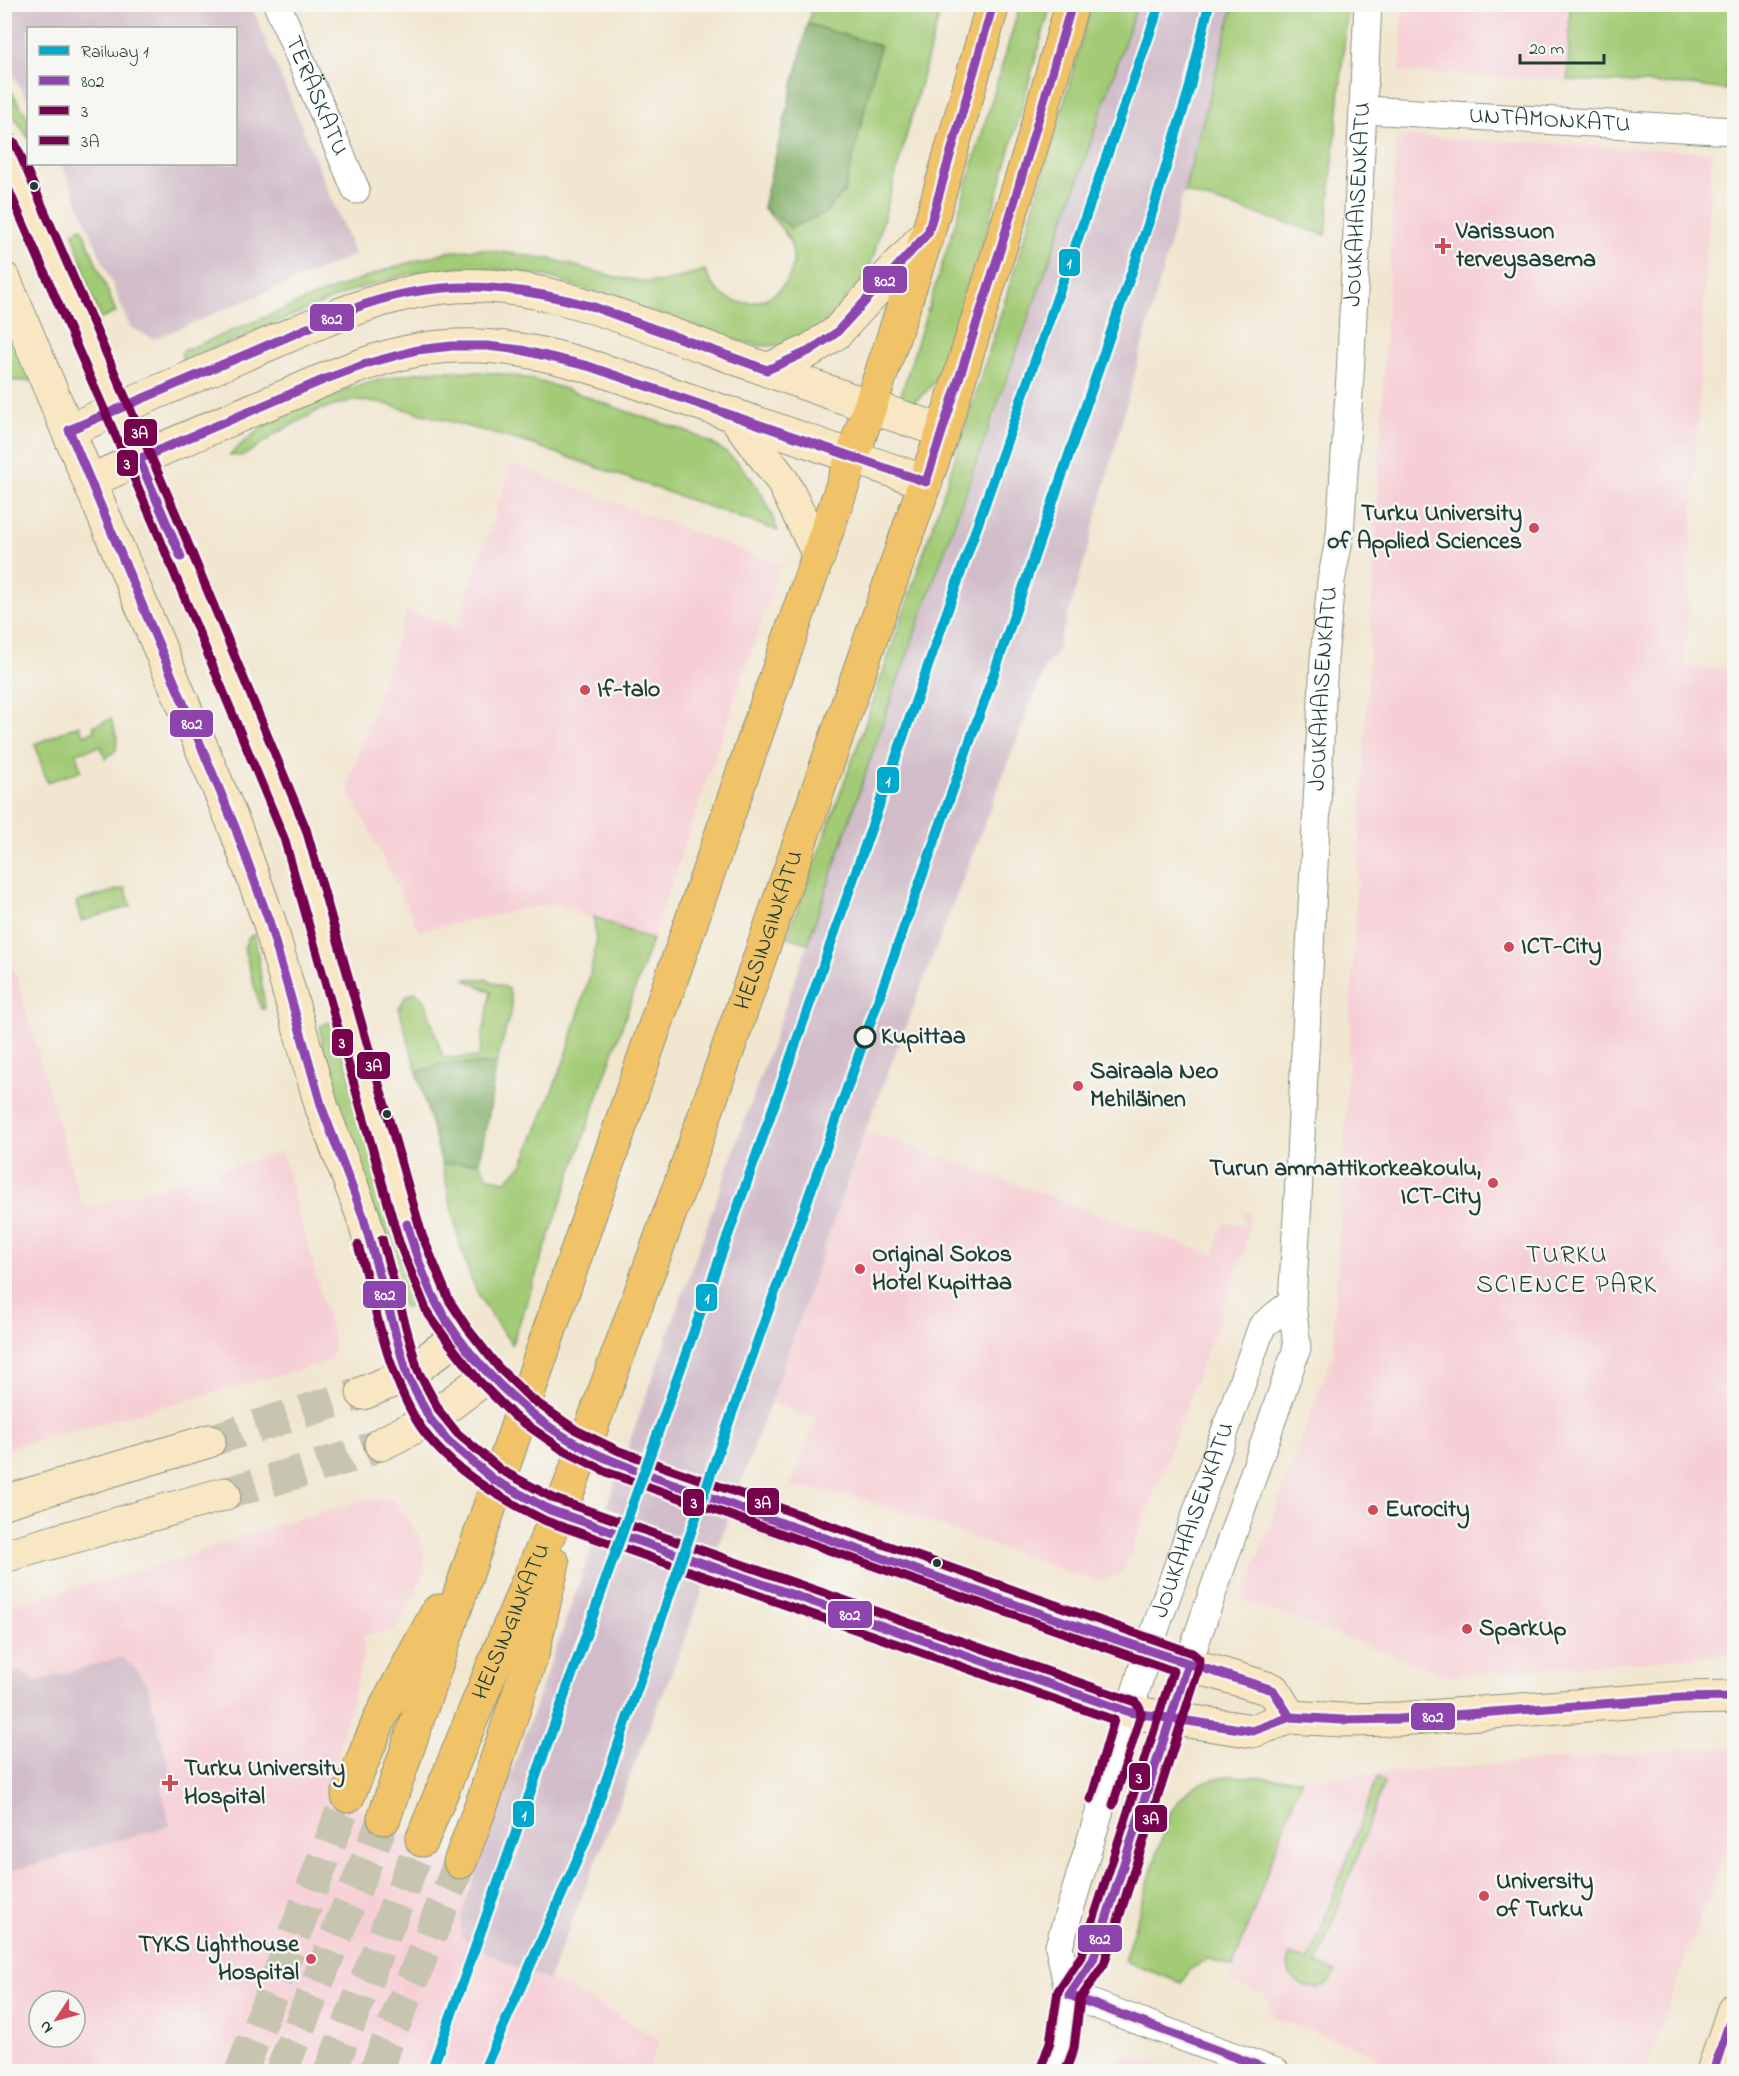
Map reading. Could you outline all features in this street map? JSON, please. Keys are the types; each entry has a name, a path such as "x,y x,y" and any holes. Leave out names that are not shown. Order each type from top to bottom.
{"highway":[{"path":"384,1818 870,407 928,233 993,4"},
{"name":"HELSINGINKATU","path":"422,1840 526,1586 570,1486 690,1158 943,431 1032,146 1072,4"},
{"path":"459,1862 485,1795 533,1651 570,1486"},
{"path":"348,1796 381,1716 482,1528"}],"main road":[{"path":"4,148 139,459 295,834 411,1239 438,1306 458,1336 493,1379 522,1407 546,1425 614,1462 1188,1665 1273,1690 1290,1717"},
{"path":"767,370 809,351 836,333 928,233"},
{"path":"4,279 209,762 258,890 269,921 322,1108 363,1216 407,1375 430,1419 465,1457 494,1480 550,1510 1129,1712 1253,1731 1290,1717 1342,1720 1399,1719 1681,1698 1734,1697"},
{"path":"69,430 356,308 401,294 455,286 493,286 568,299 604,310 870,407 943,431"},
{"path":"90,481 217,424 368,363 419,350 459,346 508,347 556,356 733,414 926,482"},
{"path":"733,414 788,490 819,555"},
{"path":"363,1393 407,1375 458,1336"},
{"path":"381,1444 430,1419 493,1379"},
{"path":"4,1502 209,1441"},
{"path":"4,1556 224,1494"},
{"path":"1713,2072 1734,2009"}],"street":[{"name":"TERÄSKATU","path":"277,4 356,190"},
{"name":"JOUKAHAISENKATU","path":"1068,1995 1093,1960 1170,1718 1297,1348 1292,1302 1324,659 1331,581 1340,535 1368,4"},
{"name":"UNTAMONKATU","path":"1364,110 1734,131"},
{"name":"JOUKAHAISENKATU","path":"1052,2072 1062,2045 1068,1995 1059,1946 1148,1650 1262,1326 1292,1302"},
{"path":"1068,1995 1276,2072"}],"shaded area":[{"path":"4,5 251,5 355,255 154,339 130,327 62,165 237,165 237,27 27,27 27,98 5,64"},
{"path":"1137,5 1234,5 1086,555 1054,657 1046,665 864,1134 688,1631 548,1981 511,1965 466,1941 461,1935 461,1919 468,1894 808,943 884,719 994,419"},
{"path":"1403,5 1734,5 1734,91 1690,85 1400,72"},
{"path":"1396,136 1712,152 1685,667 1734,670 1734,1654 1449,1676 1242,1600 1333,1354"},
{"path":"512,464 781,565 652,940 551,903 419,931 347,786 407,611 456,627"},
{"path":"4,932 83,1209 282,1152 335,1345 331,1358 321,1364 5,1449"},
{"path":"867,1131 1214,1255 1224,1222 1246,1225 1241,1209 1251,1214 1243,1255 1127,1565 1117,1576 1099,1581 1079,1576 860,1498 791,1486 815,1419 770,1402"},
{"name":"Turku University Hospital","path":"393,1499 420,1537 425,1556 425,1571 394,1631 364,1635 364,1654 335,1765 336,1788 345,1799 451,1861 464,1873 468,1894 461,1920 466,1941 511,1965 565,1986 660,2040 648,2071 5,2072 5,1607 182,1558 239,1537 357,1501"},
{"path":"121,1657 136,1669 147,1685 172,1776 161,1785 170,1826 11,1871 4,1847 5,1675 20,1671 35,1682"},
{"name":"University of Turku","path":"1717,1747 1734,1751 1734,1826 1645,2071 1388,2071 1372,2065 1376,2055 1272,2017 1271,2006 1263,1994 1228,1981 1301,1779"},
{"path":"1129,2055 1175,2071 1108,2071 1111,2063"}],"green space":[{"path":"1234,4 1348,5 1326,235 1184,192"},
{"path":"813,5 942,5 872,261 863,280 817,332 783,345 762,346 736,340 549,277 505,270 458,268 409,274 354,290 183,361 181,354 183,351 313,297 385,270 446,252 479,249 551,259 619,278 649,282 668,281 705,270 716,289 730,299 746,303 762,300 776,293 787,281 793,266 792,248 784,231 763,207 791,228 880,46 808,24"},
{"path":"1020,5 1051,5 956,335 942,369 932,384 914,401 897,407 960,208"},
{"path":"1091,5 1137,5 1074,192 884,719 808,943 787,937 860,738 959,447 1041,182"},
{"path":"1570,5 1731,5 1726,90 1690,85 1568,80"},
{"path":"808,24 880,46 845,191 825,213 791,228 763,207"},
{"path":"5,82 27,116 27,136 5,102"},
{"path":"82,228 116,312 101,319 89,289 73,232"},
{"path":"4,313 34,381 12,381 5,367"},
{"path":"429,371 486,373 535,380 697,436 729,455 745,471 764,499 778,531 528,443 379,402 351,401 319,410 277,433 248,453 241,456 230,455 271,422 322,398 377,381"},
{"path":"111,719 117,737 116,750 105,759 101,746 76,753 81,771 47,782 35,744 79,725 83,735 95,731 93,726"},
{"path":"125,888 131,906 81,921 76,902"},
{"path":"594,917 652,940 512,1344 492,1318 470,1275 460,1244 442,1164 479,1162 488,1177 506,1181 523,1164 566,1056 591,971 596,941"},
{"path":"255,934 265,1009 261,1009 244,949 248,938"},
{"path":"464,979 485,979 509,989 512,1007 496,1064 443,1064 417,1072 399,1008 406,996 416,992 425,1001 443,1058 479,1057 491,992"},
{"path":"334,1021 414,1306 404,1308 348,1140 324,1059 320,1026"},
{"path":"443,1064 496,1064 479,1162 442,1164 417,1072"},
{"path":"1228,1776 1301,1779 1233,1967 1207,1958 1189,1971 1182,1983 1124,1961 1169,1815 1181,1798 1193,1787 1208,1780"},
{"path":"1378,1776 1384,1783 1317,1964 1336,1972 1330,1982 1321,1987 1303,1986 1290,1973 1288,1964 1290,1954 1309,1961"}],"tunnel":[{"path":"209,1441 363,1393"},
{"path":"224,1494 349,1457 381,1444"},
{"path":"241,2072 348,1796"},
{"path":"281,2072 384,1818"},
{"path":"330,2072 422,1840"},
{"path":"375,2072 460,1862"}],"rail line":[{"name":"1","path":"431,2072 707,1297 1160,4"},
{"name":"1","path":"483,2072 585,1842 719,1450 998,662 1154,207 1190,87 1209,4"}],"transit line":[{"name":"802","path":"993,4 928,233 836,333 809,351 767,370 594,307 563,299 502,289 442,288 381,299 350,310 69,430 235,827 269,921 322,1108 363,1216 407,1375 430,1419 448,1441 494,1480 550,1510 1129,1712 1253,1731 1290,1717 1342,1720 1399,1719 1681,1698 1734,1697"},
{"name":"802","path":"181,557 139,459 323,380 369,363 417,350 452,346 487,346 521,350 588,366 926,482 1002,244 1072,4"},
{"name":"3A","path":"15,143 175,512 306,829 422,1235 449,1300 468,1329 498,1367 530,1398 576,1430 619,1451 1192,1653 1199,1659 1199,1668 1104,1964 1080,1999 1074,2048 1065,2072"},
{"name":"3","path":"4,179 153,522 284,838 399,1242 427,1312 449,1343 480,1382 514,1416 563,1450 609,1473 1173,1671 1082,1955 1058,1991 1050,2042 1041,2068"},
{"name":"802","path":"407,1224 428,1286 448,1322 471,1354 514,1399 574,1443 624,1465 772,1520 1097,1633 1273,1690 1288,1714"},
{"name":"3A","path":"382,1239 418,1371 440,1412 457,1433 501,1470 555,1499 1135,1702 1141,1714 1113,1805"},
{"name":"3","path":"358,1245 383,1338 399,1385 420,1426 432,1442 461,1469 511,1503 546,1521 1114,1720 1091,1799"},
{"name":"802","path":"1187,1667 1093,1960 1069,1995 1275,2072"},
{"name":"802","path":"1713,2072 1734,2009"}],"place":[{"name":"Varissuon terveysasema","path":"1443,246"},
{"name":"Turku University of Applied Sciences","path":"1534,528"},
{"name":"If-talo","path":"585,690"},
{"name":"ICT-City","path":"1509,947"},
{"name":"Kupittaa","path":"865,1037"},
{"name":"Sairaala Neo Mehiläinen","path":"1078,1086"},
{"name":"Turun ammattikorkeakoulu, ICT-City","path":"1493,1183"},
{"name":"Original Sokos Hotel Kupittaa","path":"860,1269"},
{"name":"Eurocity","path":"1373,1510"},
{"name":"SparkUp","path":"1467,1629"},
{"name":"Turku University Hospital","path":"170,1783"},
{"name":"University of Turku","path":"1484,1896"},
{"name":"TYKS Lighthouse Hospital","path":"311,1959"}],"district":[{"name":"TURKU SCIENCE PARK","path":"1567,1271"}]}
